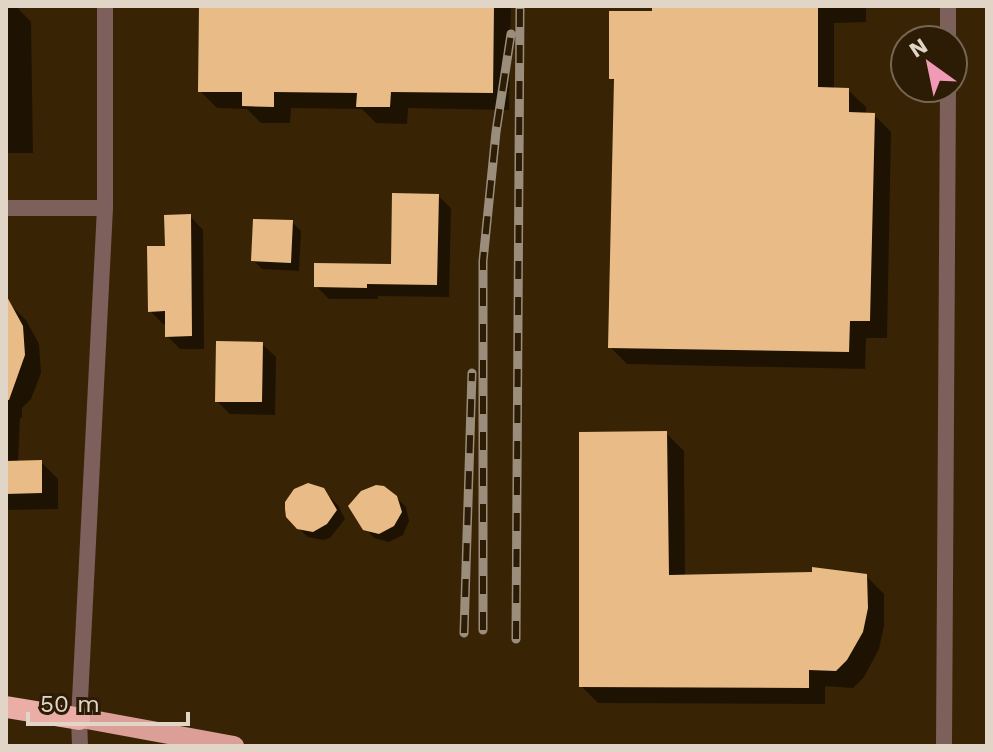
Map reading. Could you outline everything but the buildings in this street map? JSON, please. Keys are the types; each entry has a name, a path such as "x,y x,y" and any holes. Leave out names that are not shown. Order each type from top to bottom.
{"highway":[{"path":"6,707 79,719"}],"main road":[{"path":"6,698 79,719 218,745"}],"street":[{"path":"80,746 105,208 105,6"},
{"path":"944,746 948,104"},
{"path":"6,208 105,208"}],"shaded area":[{"path":"6,6 987,6 987,746 6,746"}],"railway":[{"path":"516,639 520,6"},
{"path":"483,630 483,261 496,132 511,34"},
{"path":"464,633 472,373"}]}
